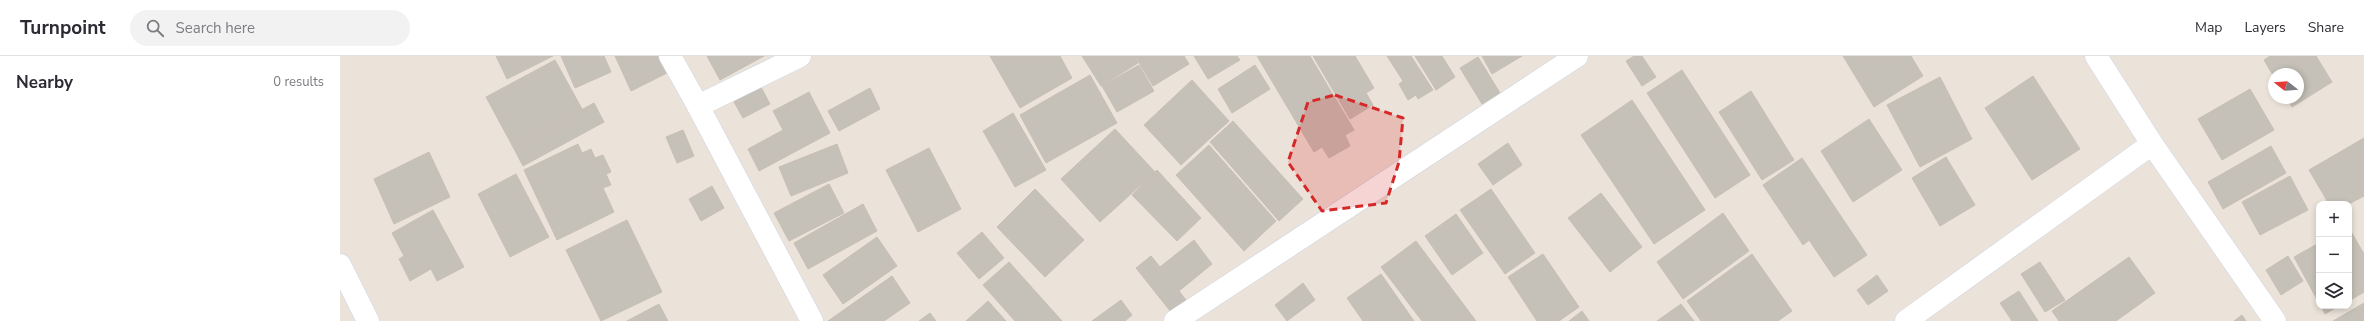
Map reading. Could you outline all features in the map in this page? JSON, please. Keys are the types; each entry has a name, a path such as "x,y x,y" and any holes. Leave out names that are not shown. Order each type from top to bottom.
{"street":[{"path":"670,56 812,321"},
{"path":"698,106 800,56"},
{"path":"1175,321 1577,56"},
{"path":"2096,56 2152,144 2275,321"},
{"path":"1906,321 2152,144"},
{"path":"340,265 368,321"}],"highlighted area":[{"path":"1335,95 1403,118 1399,162 1386,203 1322,211 1288,162 1308,102"}],"building":[{"path":"496,56 553,56 507,79"},
{"path":"561,56 604,56 611,72 575,88"},
{"path":"615,56 659,56 667,73 631,91"},
{"path":"707,56 764,56 720,80"},
{"path":"990,56 1060,56 1072,78 1020,108"},
{"path":"1082,56 1134,56 1138,63 1101,86"},
{"path":"1135,56 1184,56 1189,64 1153,86"},
{"path":"1194,56 1237,56 1240,60 1208,79"},
{"path":"1257,56 1310,56 1354,130 1345,135 1350,146 1329,158 1322,147 1314,152"},
{"path":"1313,56 1355,56 1374,88 1366,93 1373,105 1350,119"},
{"path":"1387,56 1411,56 1433,90 1418,99 1416,95 1408,100 1399,84 1403,81"},
{"path":"1415,56 1442,56 1455,77 1436,90"},
{"path":"1482,56 1522,56 1492,74"},
{"path":"1634,56 1642,56 1656,77 1642,86 1626,61"},
{"path":"1843,56 1911,56 1923,76 1874,107"},
{"path":"2270,56 2316,56 2332,82 2304,100 2304,68 2269,68 2264,60"},
{"path":"1478,57 1500,93 1482,104 1460,68"},
{"path":"555,60 582,109 513,147 486,97"},
{"path":"1139,65 1154,91 1117,112 1102,86"},
{"path":"1255,65 1270,89 1232,113 1218,89"},
{"path":"1682,70 1750,175 1715,198 1647,93"},
{"path":"1090,75 1117,123 1046,163 1020,115"},
{"path":"2033,76 2080,149 2032,180 1985,108"},
{"path":"1940,77 1972,139 1920,167 1887,105"},
{"path":"1192,80 1229,121 1181,165 1144,125"},
{"path":"761,87 770,104 743,118 734,102"},
{"path":"870,88 880,109 839,131 828,111"},
{"path":"2250,89 2274,130 2222,160 2198,119"},
{"path":"1751,91 1794,160 1762,180 1719,112"},
{"path":"809,92 830,133 759,171 748,149 783,130 773,111"},
{"path":"1632,100 1705,210 1654,244 1581,135"},
{"path":"594,103 604,122 523,166 513,147"},
{"path":"1013,113 1046,170 1015,187 983,131"},
{"path":"1869,119 1902,170 1853,202 1821,151"},
{"path":"1233,121 1303,199 1279,221 1210,142"},
{"path":"1115,129 1155,172 1100,222 1061,179"},
{"path":"683,130 694,156 677,163 666,137"},
{"path":"2364,138 2364,196 2352,202 2352,201 2327,201 2309,170"},
{"path":"1508,143 1522,165 1493,185 1478,164"},
{"path":"578,144 582,153 591,149 595,158 603,155 611,172 606,174 611,185 603,188 614,212 557,240 524,170"},
{"path":"837,144 848,173 791,196 779,167"},
{"path":"1209,145 1276,221 1244,251 1176,175"},
{"path":"2271,146 2286,173 2223,209 2208,182"},
{"path":"929,148 961,209 918,232 886,170"},
{"path":"429,152 450,197 394,224 374,179"},
{"path":"1946,157 1975,205 1940,226 1912,178"},
{"path":"1802,158 1867,255 1834,277 1809,240 1803,245 1763,185"},
{"path":"1157,170 1201,218 1177,241 1132,195"},
{"path":"516,174 549,237 510,257 478,194"},
{"path":"2290,176 2308,210 2260,235 2242,202"},
{"path":"829,184 844,213 789,241 774,213"},
{"path":"712,186 724,208 701,221 689,199"},
{"path":"1035,189 1084,240 1045,277 997,227"},
{"path":"1491,189 1535,253 1505,274 1460,210"},
{"path":"1601,193 1642,247 1610,272 1568,218"},
{"path":"863,204 877,231 808,269 794,243"},
{"path":"433,210 464,267 437,281 431,269 410,281 399,259 404,256 392,233"},
{"path":"1723,213 1749,251 1683,299 1657,262"},
{"path":"1456,214 1483,253 1452,275 1425,236"},
{"path":"627,220 662,292 601,321 566,250"},
{"path":"982,232 1004,258 979,279 957,253"},
{"path":"2352,233 2364,254 2364,292 2352,299"},
{"path":"877,237 897,266 843,304 823,275"},
{"path":"1194,240 1212,264 1179,291 1186,300 1171,312 1136,268 1151,256 1160,267"},
{"path":"1416,241 1476,321 1422,321 1381,267"},
{"path":"2316,245 2316,297 2294,257"},
{"path":"1543,254 1579,307 1559,321 1537,321 1508,277"},
{"path":"1752,254 1792,311 1778,321 1701,321 1687,301"},
{"path":"2288,256 2303,281 2281,295 2266,270"},
{"path":"2129,257 2155,293 2116,321 2059,321 2052,311"},
{"path":"1009,262 1062,321 1015,321 983,285"},
{"path":"2040,262 2065,300 2045,312 2021,274"},
{"path":"1381,274 1414,321 1363,321 1347,298"},
{"path":"1877,275 1888,291 1868,305 1857,290"},
{"path":"892,276 910,303 884,321 828,321"},
{"path":"1303,283 1315,300 1287,321 1275,305"},
{"path":"2019,291 2038,321 2012,321 2000,303"},
{"path":"1121,300 1132,315 1125,321 1092,321"},
{"path":"988,301 1006,321 966,321"},
{"path":"2364,303 2364,321 2333,321"},
{"path":"659,304 668,321 627,321"},
{"path":"1681,304 1694,321 1657,321"},
{"path":"2322,309 2334,309 2325,314"},
{"path":"1582,311 1589,321 1569,321"},
{"path":"930,313 936,321 919,321"},
{"path":"2242,315 2246,321 2234,321"}]}
